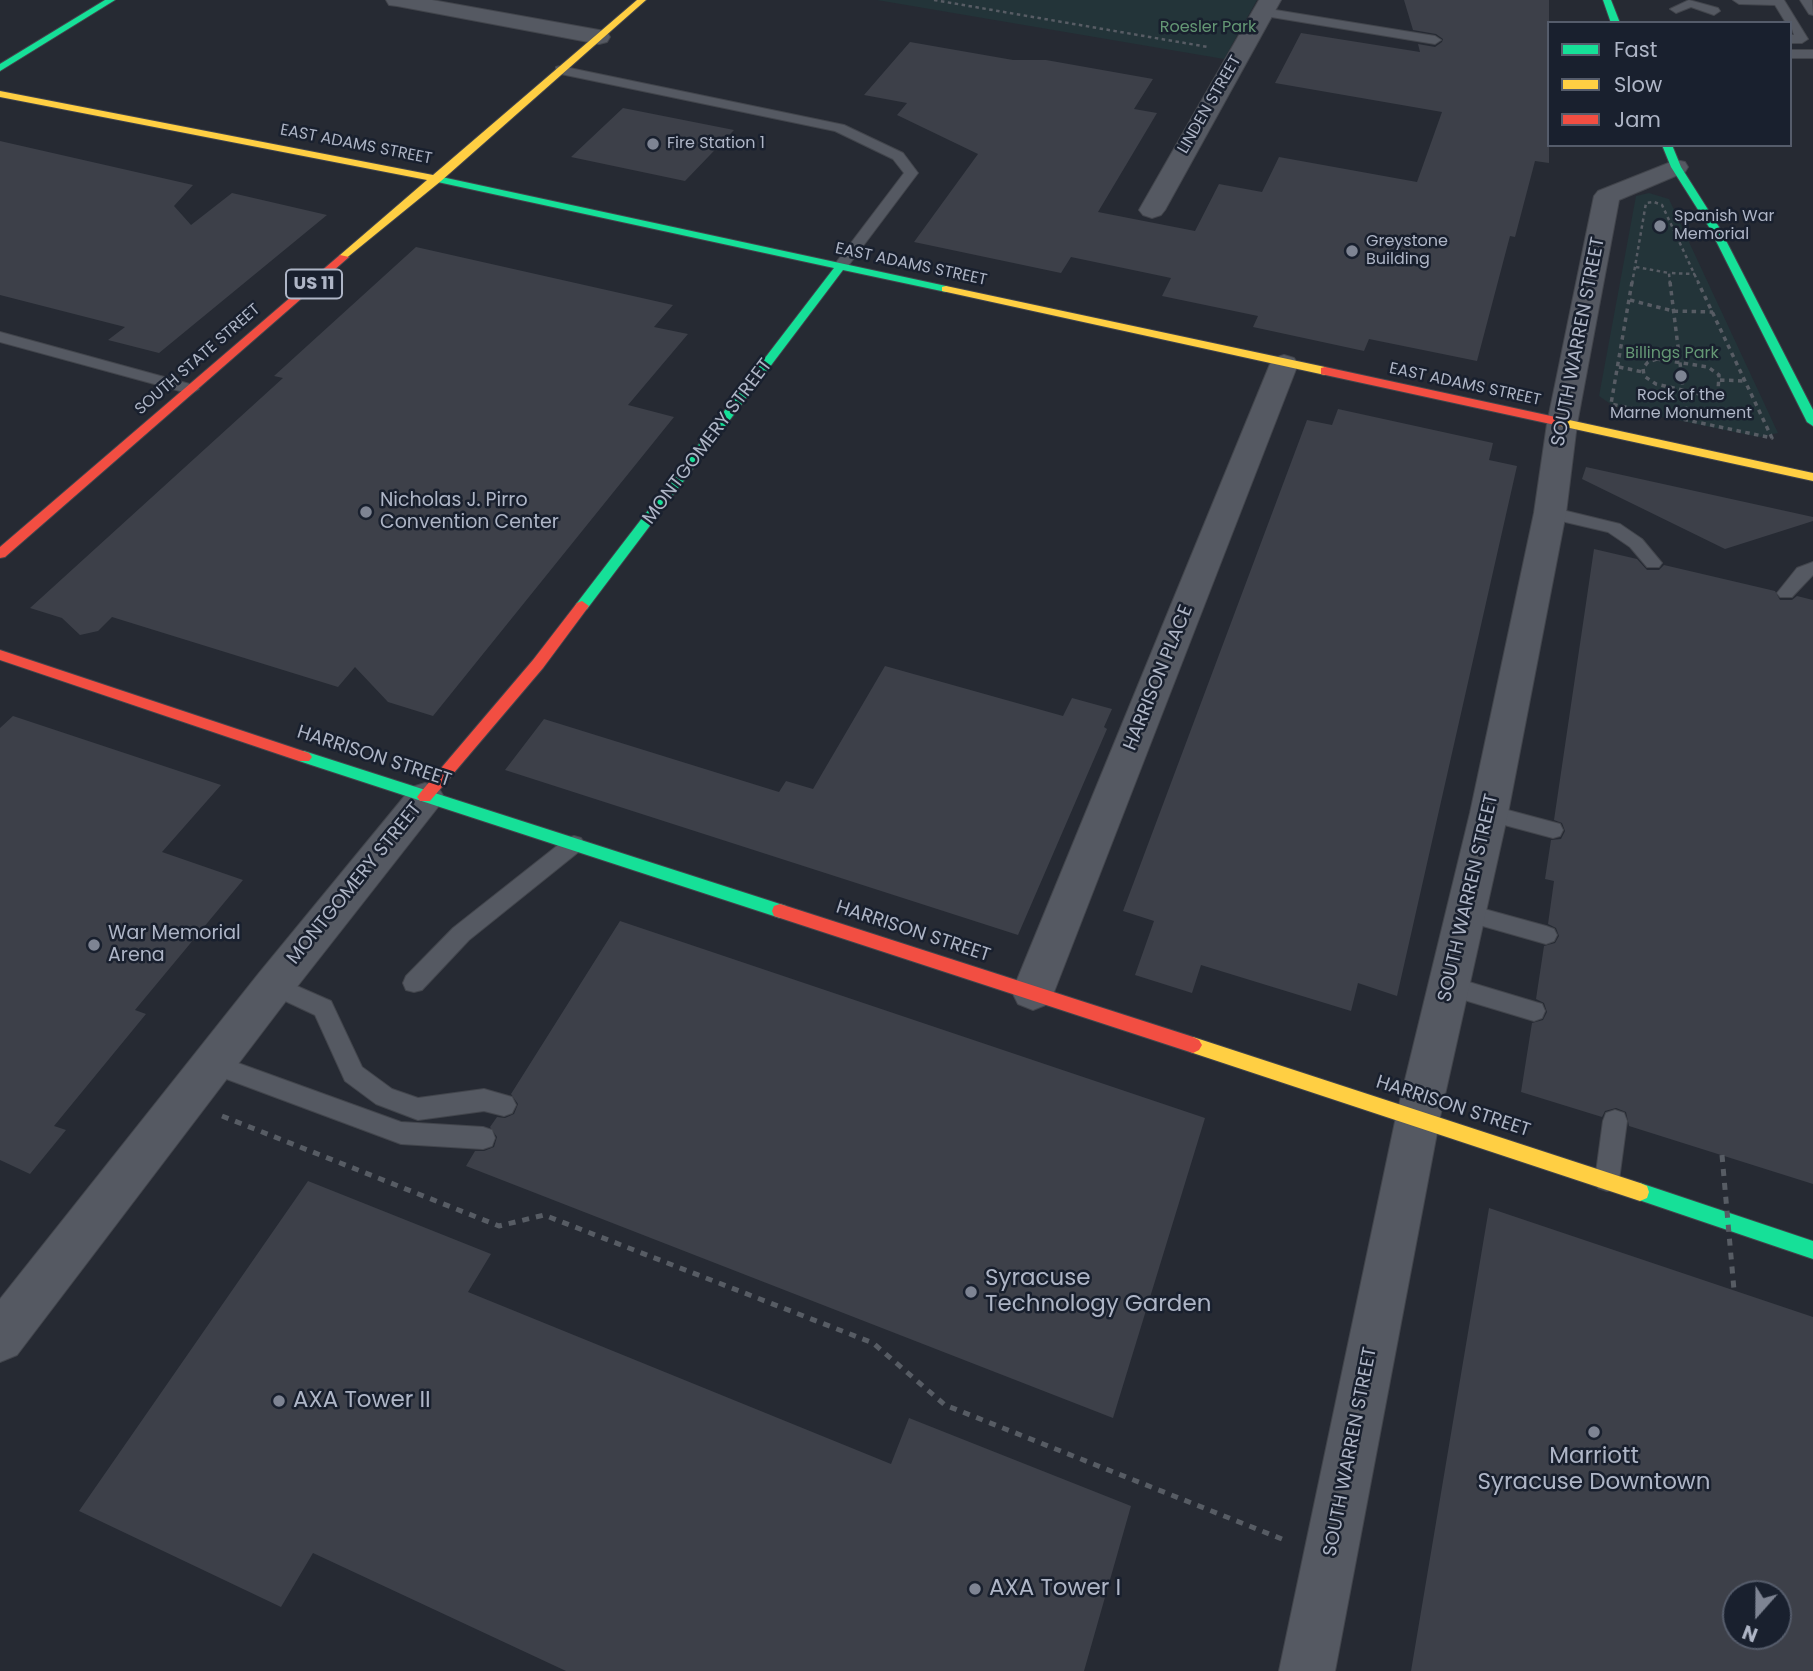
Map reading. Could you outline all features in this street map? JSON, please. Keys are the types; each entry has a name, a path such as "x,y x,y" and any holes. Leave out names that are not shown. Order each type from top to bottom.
{"main road":[{"path":"0,68 111,0"},
{"name":"SOUTH STATE STREET","path":"0,554 642,0"},
{"path":"1607,0 1615,21"},
{"name":"EAST ADAMS STREET","path":"0,93 437,178 1813,477"},
{"path":"1672,156 1714,227 1813,422"},
{"name":"MONTGOMERY STREET","path":"425,797 538,664 840,267"},
{"name":"HARRISON STREET","path":"0,655 425,797 1418,1117 1813,1250"}],"street":[{"path":"397,0 599,37"},
{"name":"LINDEN STREET","path":"1152,211 1267,6"},
{"name":"SOUTH WARREN STREET","path":"1307,1671 1418,1117 1489,813 1550,513 1562,424 1607,197 1672,156"},
{"name":"HARRISON PLACE","path":"1033,992 1284,364"},
{"name":"MONTGOMERY STREET","path":"0,1338 274,985 425,797"}],"lane":[{"path":"1739,0 1778,1 1791,21"},
{"path":"1806,0 1813,11"},
{"path":"1676,9 1692,4 1714,11"},
{"path":"1267,6 1435,40"},
{"path":"1792,23 1802,39 1792,39"},
{"path":"1792,54 1813,54"},
{"path":"560,70 839,128 898,156 911,173 840,267"},
{"path":"0,337 191,389"},
{"path":"1550,513 1614,528 1636,543 1653,563"},
{"path":"1786,593 1803,572 1813,568"},
{"path":"1489,813 1553,830"},
{"path":"414,983 461,934 574,844"},
{"path":"1466,913 1546,935"},
{"path":"274,985 323,1008 340,1040 353,1074 384,1097 418,1109 484,1100 504,1105"},
{"path":"1449,986 1534,1012"},
{"path":"212,1064 401,1133 483,1138"},
{"path":"1607,1180 1615,1121"}],"path":[{"path":"934,0 1240,52"},
{"path":"1646,203 1662,205 1695,274 1772,438 1611,404 1646,203"},
{"path":"1636,267 1695,274"},
{"path":"1669,273 1681,372"},
{"path":"1630,300 1673,311 1713,312"},
{"path":"1678,360 1708,368 1718,375 1720,380 1718,391 1704,395 1684,393 1656,384 1644,376 1643,372 1648,362 1678,360"},
{"path":"1619,367 1643,372"},
{"path":"1682,380 1687,419"},
{"path":"1720,380 1745,381"},
{"path":"265,1133 499,1226 544,1215 873,1343 945,1405 1330,1558"},
{"path":"1722,1155 1734,1290"}],"green space":[{"name":"Roesler Park","path":"877,0 1257,0 1224,59"},
{"name":"Billings Park","path":"1649,193 1669,199 1778,433 1759,437 1624,409 1599,396 1636,196"}],"building":[{"path":"1404,0 1549,0 1549,163 1535,161 1515,237 1510,236 1477,361 1369,339 1364,351 1253,327 1258,316 1162,296 1171,278 1071,257 1061,273 914,242 978,154 897,115 907,103 864,95 910,42 1013,60 1046,60 1153,79 1134,109 1157,113 1098,212 1195,231 1219,184 1262,192 1279,157 1417,182 1442,112 1275,83 1301,33 1420,52 1418,44 1435,47 1442,42 1443,39 1436,34 1413,30"},
{"name":"Fire Station 1","path":"623,108 734,130 685,181 571,157"},
{"path":"0,141 193,185 174,206 191,225 232,193 327,215 159,353 108,340 125,327 0,295"},
{"name":"Nicholas J. Pirro Convention Center","path":"416,247 673,305 654,327 688,334 628,405 674,417 433,716 388,702 355,667 338,687 112,617 98,631 80,635 62,618 30,608 283,378 274,376"},
{"path":"1338,409 1493,443 1489,460 1517,466 1397,996 1358,983 1351,1011 1201,965 1192,993 1135,975 1154,921 1123,911 1307,420 1332,425"},
{"path":"1586,467 1813,517 1813,521 1725,549 1582,479"},
{"path":"1594,549 1637,559 1647,570 1659,570 1664,565 1775,591 1780,600 1792,600 1797,596 1813,600 1813,1184 1629,1126 1626,1112 1616,1108 1605,1111 1602,1117 1521,1092 1532,1023 1543,1020 1547,1012 1544,1003 1536,999 1544,946 1555,943 1559,936 1556,928 1548,924 1554,881 1545,879 1551,840 1561,839 1565,831 1562,823 1554,820"},
{"path":"885,666 1063,716 1072,698 1112,709 1104,727 1107,729 1018,935 505,770 544,719 779,792 786,781 813,789"},
{"name":"War Memorial Arena","path":"13,716 221,785 162,852 243,880 135,1010 146,1014 54,1126 66,1130 30,1174 0,1160 0,728"},
{"name":"Syracuse Technology Garden","path":"620,921 1205,1118 1113,1418 466,1166 475,1151 494,1147 497,1137 490,1127 497,1117 505,1118 514,1114 518,1104 511,1094"},
{"path":"308,1181 491,1254 468,1292 891,1464 909,1418 1131,1506 1084,1671 566,1671 313,1553 281,1607 79,1511"},
{"name":"Marriott Syracuse Downtown","path":"1489,1208 1813,1317 1813,1671 1411,1671"}],"traffic: fast":[{"path":"0,68 111,0"},
{"path":"1607,0 1615,21"},
{"path":"1668,147 1676,167 1714,227 1813,422"},
{"path":"437,179 946,289"},
{"path":"582,606 840,267"},
{"path":"304,757 780,911"},
{"path":"1640,1192 1813,1250"}],"traffic: slow":[{"path":"344,257 642,0"},
{"path":"0,94 437,179"},
{"path":"946,289 1325,371"},
{"path":"1560,422 1813,477"},
{"path":"1193,1045 1640,1192"}],"traffic: jam":[{"path":"0,554 344,257"},
{"path":"1325,371 1560,422"},
{"path":"425,797 538,664 582,606"},
{"path":"0,655 304,757"},
{"path":"780,911 1193,1045"}],"place":[{"name":"Fire Station 1","path":"653,144"},
{"name":"Spanish War Memorial","path":"1660,226"},
{"name":"Greystone Building","path":"1352,251"},
{"name":"Rock of the Marne Monument","path":"1681,376"},
{"name":"Nicholas J. Pirro Convention Center","path":"366,512"},
{"name":"War Memorial Arena","path":"94,945"},
{"name":"Syracuse Technology Garden","path":"971,1292"},
{"name":"AXA Tower II","path":"279,1401"},
{"name":"Marriott Syracuse Downtown","path":"1594,1432"},
{"name":"AXA Tower I","path":"975,1589"}]}
